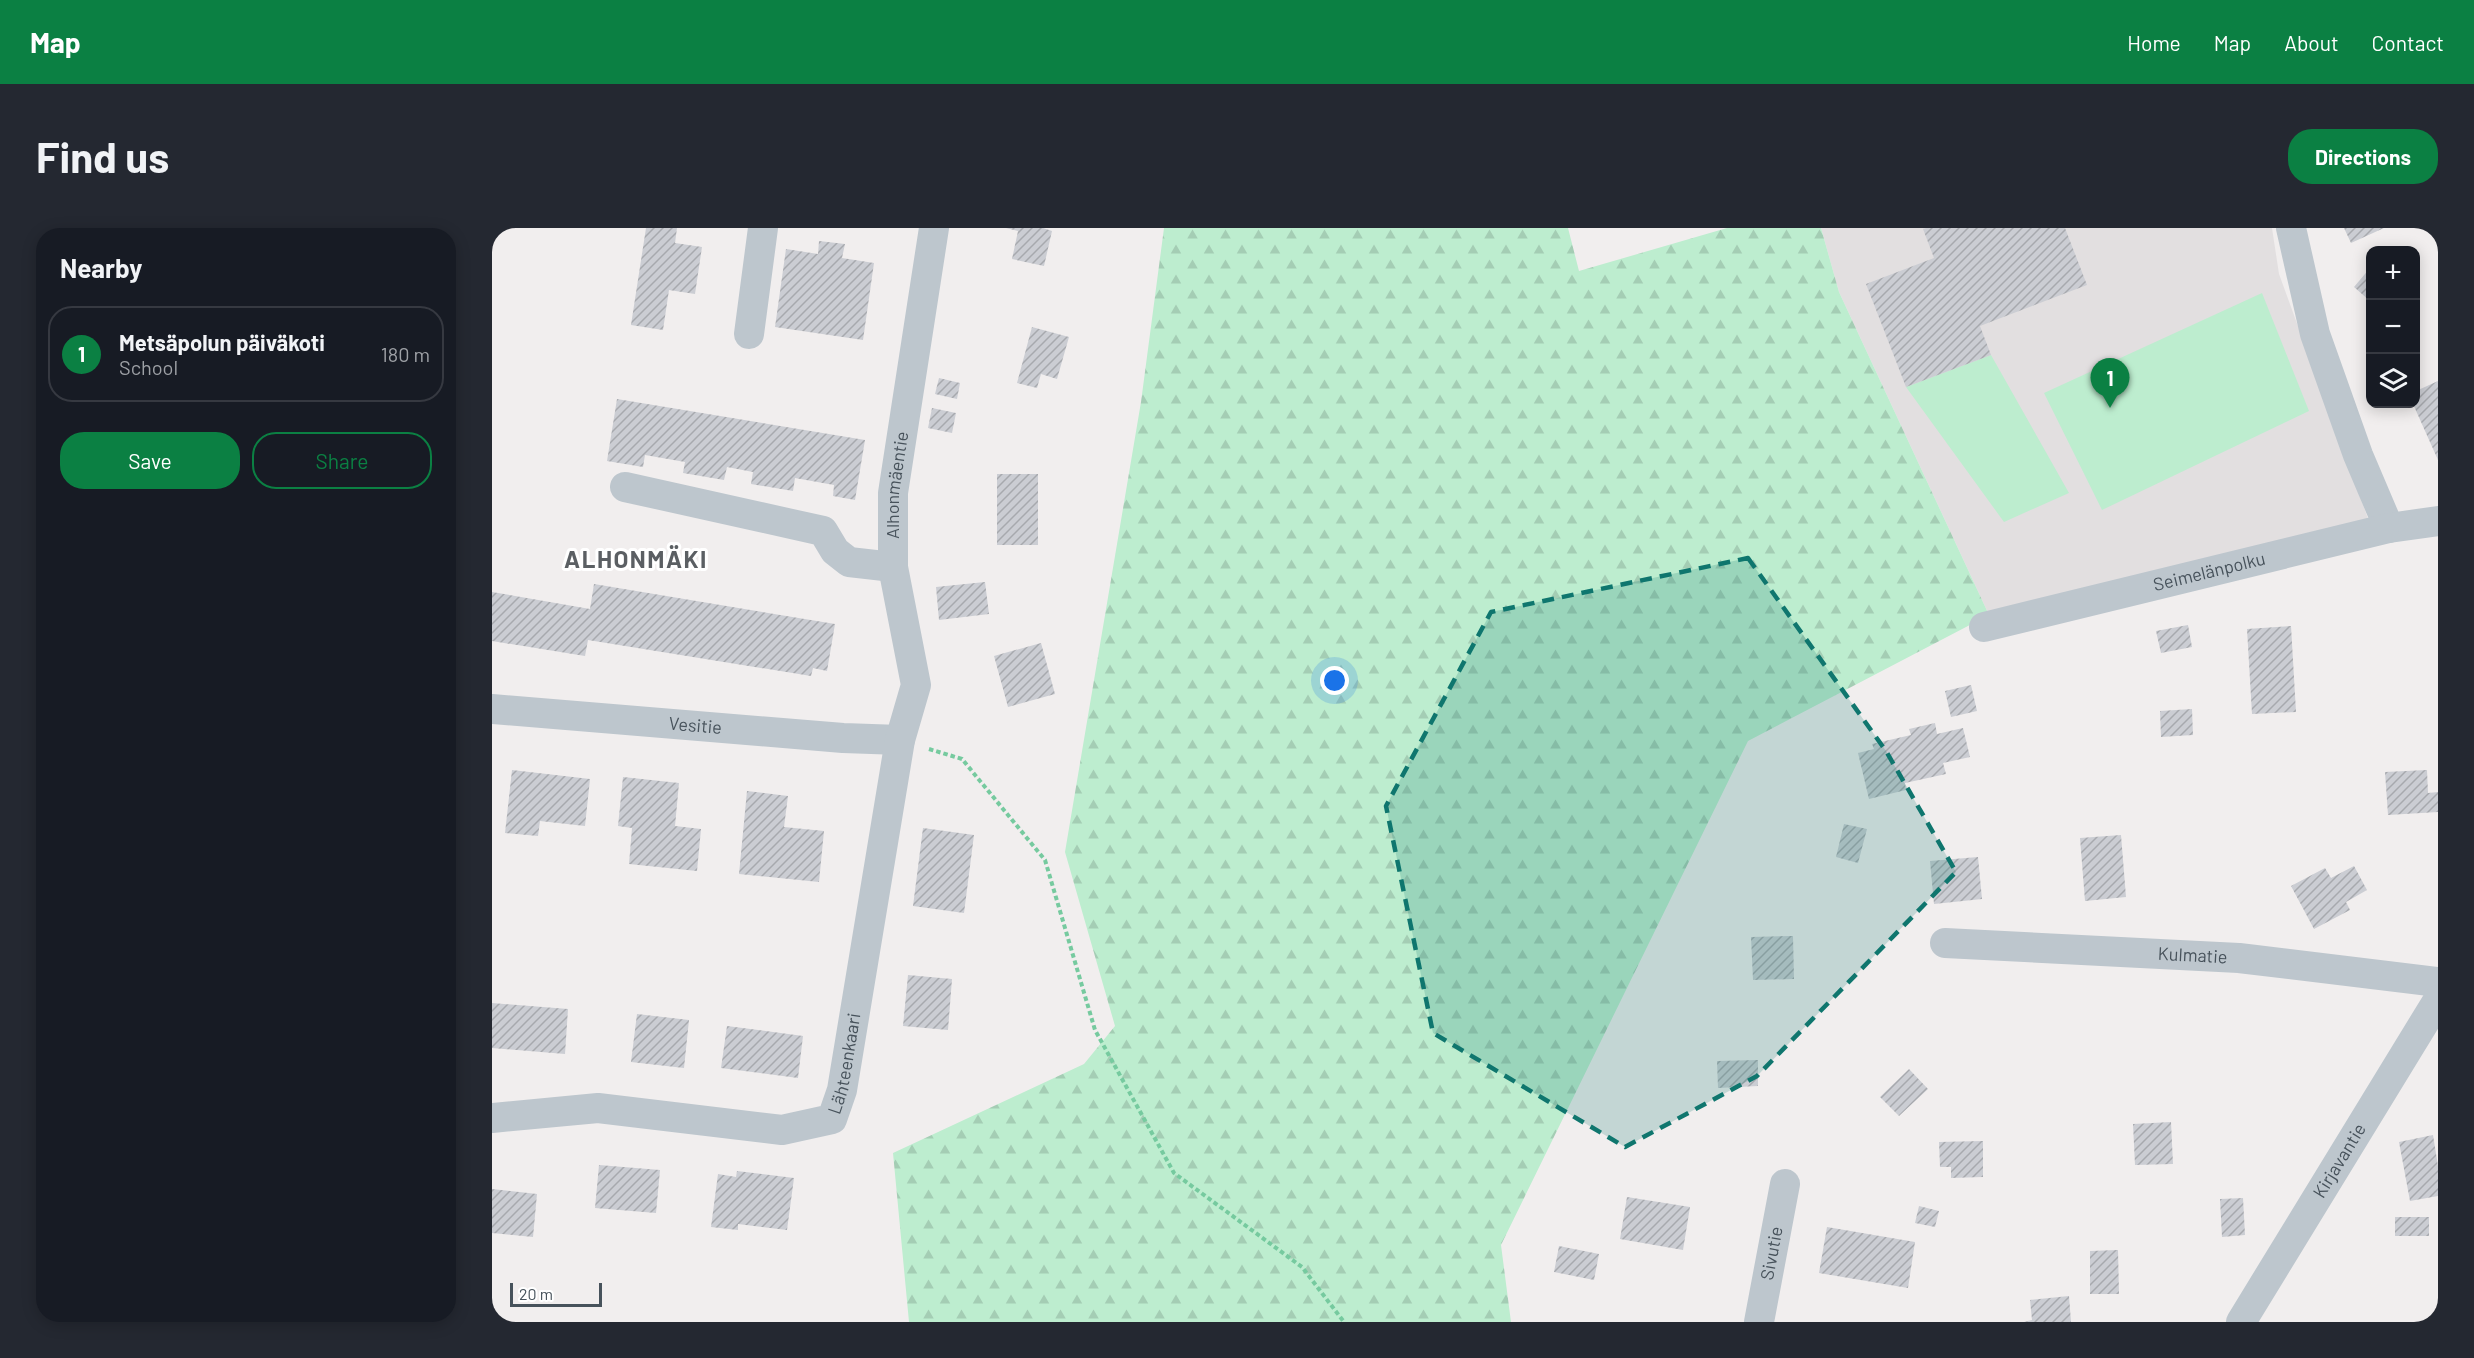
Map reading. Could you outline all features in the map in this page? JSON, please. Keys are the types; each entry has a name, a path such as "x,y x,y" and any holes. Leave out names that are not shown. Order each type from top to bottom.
{"street":[{"path":"748,334 763,228"},
{"name":"Alhonmäentie","path":"900,740 916,685 893,567 893,493 934,228"},
{"path":"2290,228 2315,334 2358,455 2389,528"},
{"path":"625,487 823,531 835,551 849,562 893,567"},
{"name":"Seimelänpolku","path":"1984,627 2389,528 2438,521"},
{"name":"Vesitie","path":"492,709 843,738 900,740"},
{"name":"Lähteenkaari","path":"492,1118 598,1108 782,1130 832,1119 842,1090 900,740"},
{"name":"Kulmatie","path":"1945,944 2239,958 2438,982"},
{"name":"Kirjavantie","path":"2241,1322 2438,1000"},
{"name":"Sivutie","path":"1760,1322 1785,1184"}],"path":[{"path":"900,740 962,759 1045,860 1095,1030 1174,1173 1302,1267 1344,1322"}],"highlighted area":[{"path":"1748,558 1886,751 1956,872 1757,1076 1625,1147 1433,1033 1386,806 1491,612"}],"shaded area":[{"path":"1821,228 2272,228 2279,274 2370,524 1989,615 1839,292"}],"green space":[{"path":"1164,228 1568,228 1579,271 1727,228 1821,228 1839,292 1989,615 1748,741 1501,1245 1511,1322 909,1322 893,1153 1084,1064 1115,1026 1065,852 1141,402"},
{"path":"2262,293 2309,411 2102,510 2044,393"},
{"path":"1991,355 2069,493 2004,522 1906,387"}],"building":[{"path":"646,228 677,228 675,243 702,247 695,294 669,290 663,330 631,325"},
{"path":"1006,228 1043,228 1052,231 1044,266 1012,259 1018,231"},
{"path":"2065,228 2087,285 1980,326 1991,355 1906,387 1866,284 1934,258 1923,229"},
{"path":"2344,228 2384,228 2351,243"},
{"path":"819,241 845,244 842,258 874,263 863,340 775,327 786,249 818,254"},
{"path":"2366,273 2366,298 2354,287"},
{"path":"1032,327 1069,337 1057,379 1041,374 1037,388 1017,383"},
{"path":"939,378 960,383 957,399 935,394"},
{"path":"2438,381 2438,460 2415,408 2420,408 2420,389"},
{"path":"617,399 865,440 855,500 833,496 834,485 795,478 793,491 751,484 753,472 727,467 724,480 683,473 685,462 645,455 643,467 607,461"},
{"path":"932,408 956,413 952,433 928,428"},
{"path":"997,474 1038,474 1038,545 997,545"},
{"path":"985,582 989,614 939,620 936,587"},
{"path":"594,584 835,624 827,671 813,668 811,676 588,640 585,656 492,641 492,592 590,609"},
{"path":"2188,625 2192,647 2161,653 2156,631"},
{"path":"2291,626 2296,712 2252,714 2247,629"},
{"path":"1041,643 1055,694 1008,707 994,656"},
{"path":"1971,685 1977,711 1951,717 1945,691"},
{"path":"2192,709 2193,735 2161,737 2160,711"},
{"path":"1935,723 1937,734 1963,728 1970,757 1943,763 1946,774 1905,783 1906,790 1869,799 1858,753 1874,749 1872,744 1911,735 1909,729"},
{"path":"512,770 590,779 585,826 540,821 538,836 505,833"},
{"path":"2427,770 2428,793 2438,792 2438,812 2388,815 2385,772"},
{"path":"623,777 679,783 675,826 701,829 697,871 629,864 632,828 618,826"},
{"path":"747,791 788,796 784,827 824,831 819,882 739,874"},
{"path":"1844,824 1867,829 1858,863 1836,857"},
{"path":"923,828 974,835 964,913 913,906"},
{"path":"2121,835 2126,897 2085,901 2080,838"},
{"path":"1978,857 1982,899 1934,904 1930,861"},
{"path":"2354,866 2367,890 2346,902 2350,910 2314,929 2291,886 2325,868 2331,878"},
{"path":"1793,936 1794,979 1753,980 1751,937"},
{"path":"908,975 952,979 948,1030 903,1026"},
{"path":"492,1003 568,1009 565,1054 492,1048"},
{"path":"637,1014 689,1020 684,1068 631,1062"},
{"path":"727,1026 803,1036 798,1078 721,1068"},
{"path":"1758,1060 1758,1086 1718,1088 1717,1061"},
{"path":"1909,1069 1928,1089 1899,1116 1880,1097"},
{"path":"2171,1122 2173,1164 2135,1165 2133,1124"},
{"path":"2433,1135 2438,1166 2438,1196 2410,1201 2399,1142"},
{"path":"1983,1141 1983,1177 1951,1178 1951,1167 1940,1167 1939,1142"},
{"path":"599,1165 660,1170 656,1213 595,1208"},
{"path":"737,1171 794,1178 787,1230 738,1224 738,1230 711,1227 718,1174 736,1177"},
{"path":"492,1189 537,1194 533,1237 492,1233"},
{"path":"1627,1197 1690,1207 1683,1250 1620,1239"},
{"path":"2243,1198 2245,1235 2222,1237 2220,1199"},
{"path":"1919,1206 1939,1211 1935,1227 1915,1223"},
{"path":"2395,1217 2429,1217 2429,1236 2395,1236"},
{"path":"1827,1227 1915,1242 1908,1288 1819,1273"},
{"path":"1559,1246 1599,1254 1594,1280 1554,1272"},
{"path":"2118,1250 2119,1294 2090,1294 2090,1251"},
{"path":"2069,1296 2071,1322 2024,1322 2032,1320 2030,1300"}],"place":[{"name":"Metsäpolun päiväkoti","path":"2110,408"}],"district":[{"name":"ALHONMÄKI","path":"636,560"}]}
